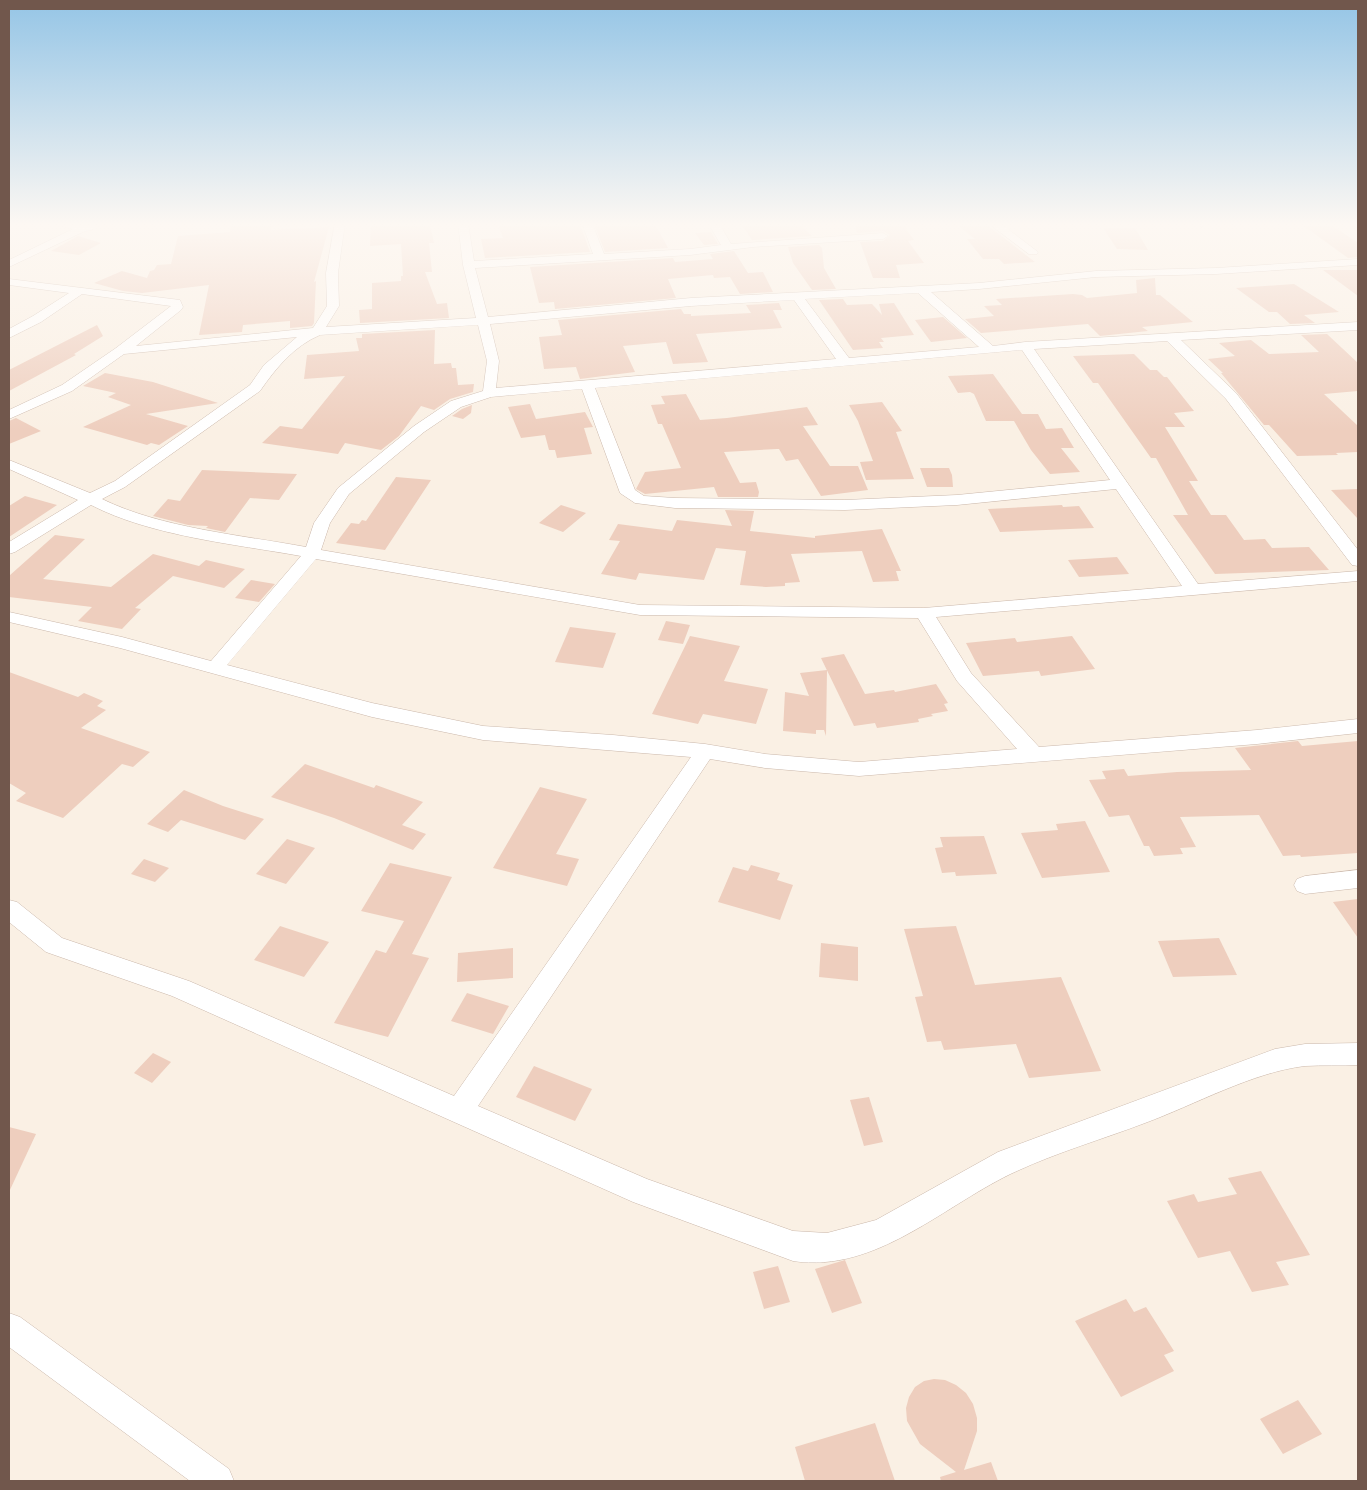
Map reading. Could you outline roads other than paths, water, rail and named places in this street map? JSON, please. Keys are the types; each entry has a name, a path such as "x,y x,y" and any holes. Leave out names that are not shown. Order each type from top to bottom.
{"street":[{"path":"9,334 37,319 77,293"},
{"path":"9,414 67,388 121,351 177,307 176,303 100,293"},
{"path":"9,549 90,499 120,484 255,388 268,368 304,338 317,332 333,306 333,293"},
{"path":"476,293 493,361 489,393"},
{"path":"121,351 197,342 484,321 691,302 858,293"},
{"path":"924,293 990,350"},
{"path":"798,296 844,361"},
{"path":"214,669 312,553 322,523 343,491 412,435 456,404 489,393 1025,346 1356,328"},
{"path":"1170,337 1231,396 1358,561"},
{"path":"1025,346 1193,589"},
{"path":"587,384 628,493 640,500 675,503 845,505 957,500 1120,484"},
{"path":"9,464 120,514 186,530 640,610 924,613 1358,576"},
{"path":"924,613 964,677 1033,754"},
{"path":"9,617 122,644 372,710 483,733 705,751 765,761 860,769 1358,726"},
{"path":"459,1111 705,751"},
{"path":"1306,885 1358,880"},
{"path":"9,909 54,945 180,988 643,1192 793,1246 812,1250 884,1232 1008,1160 1150,1109 1245,1071 1275,1061 1306,1055 1358,1054"},
{"path":"9,1328 218,1481"}]}
